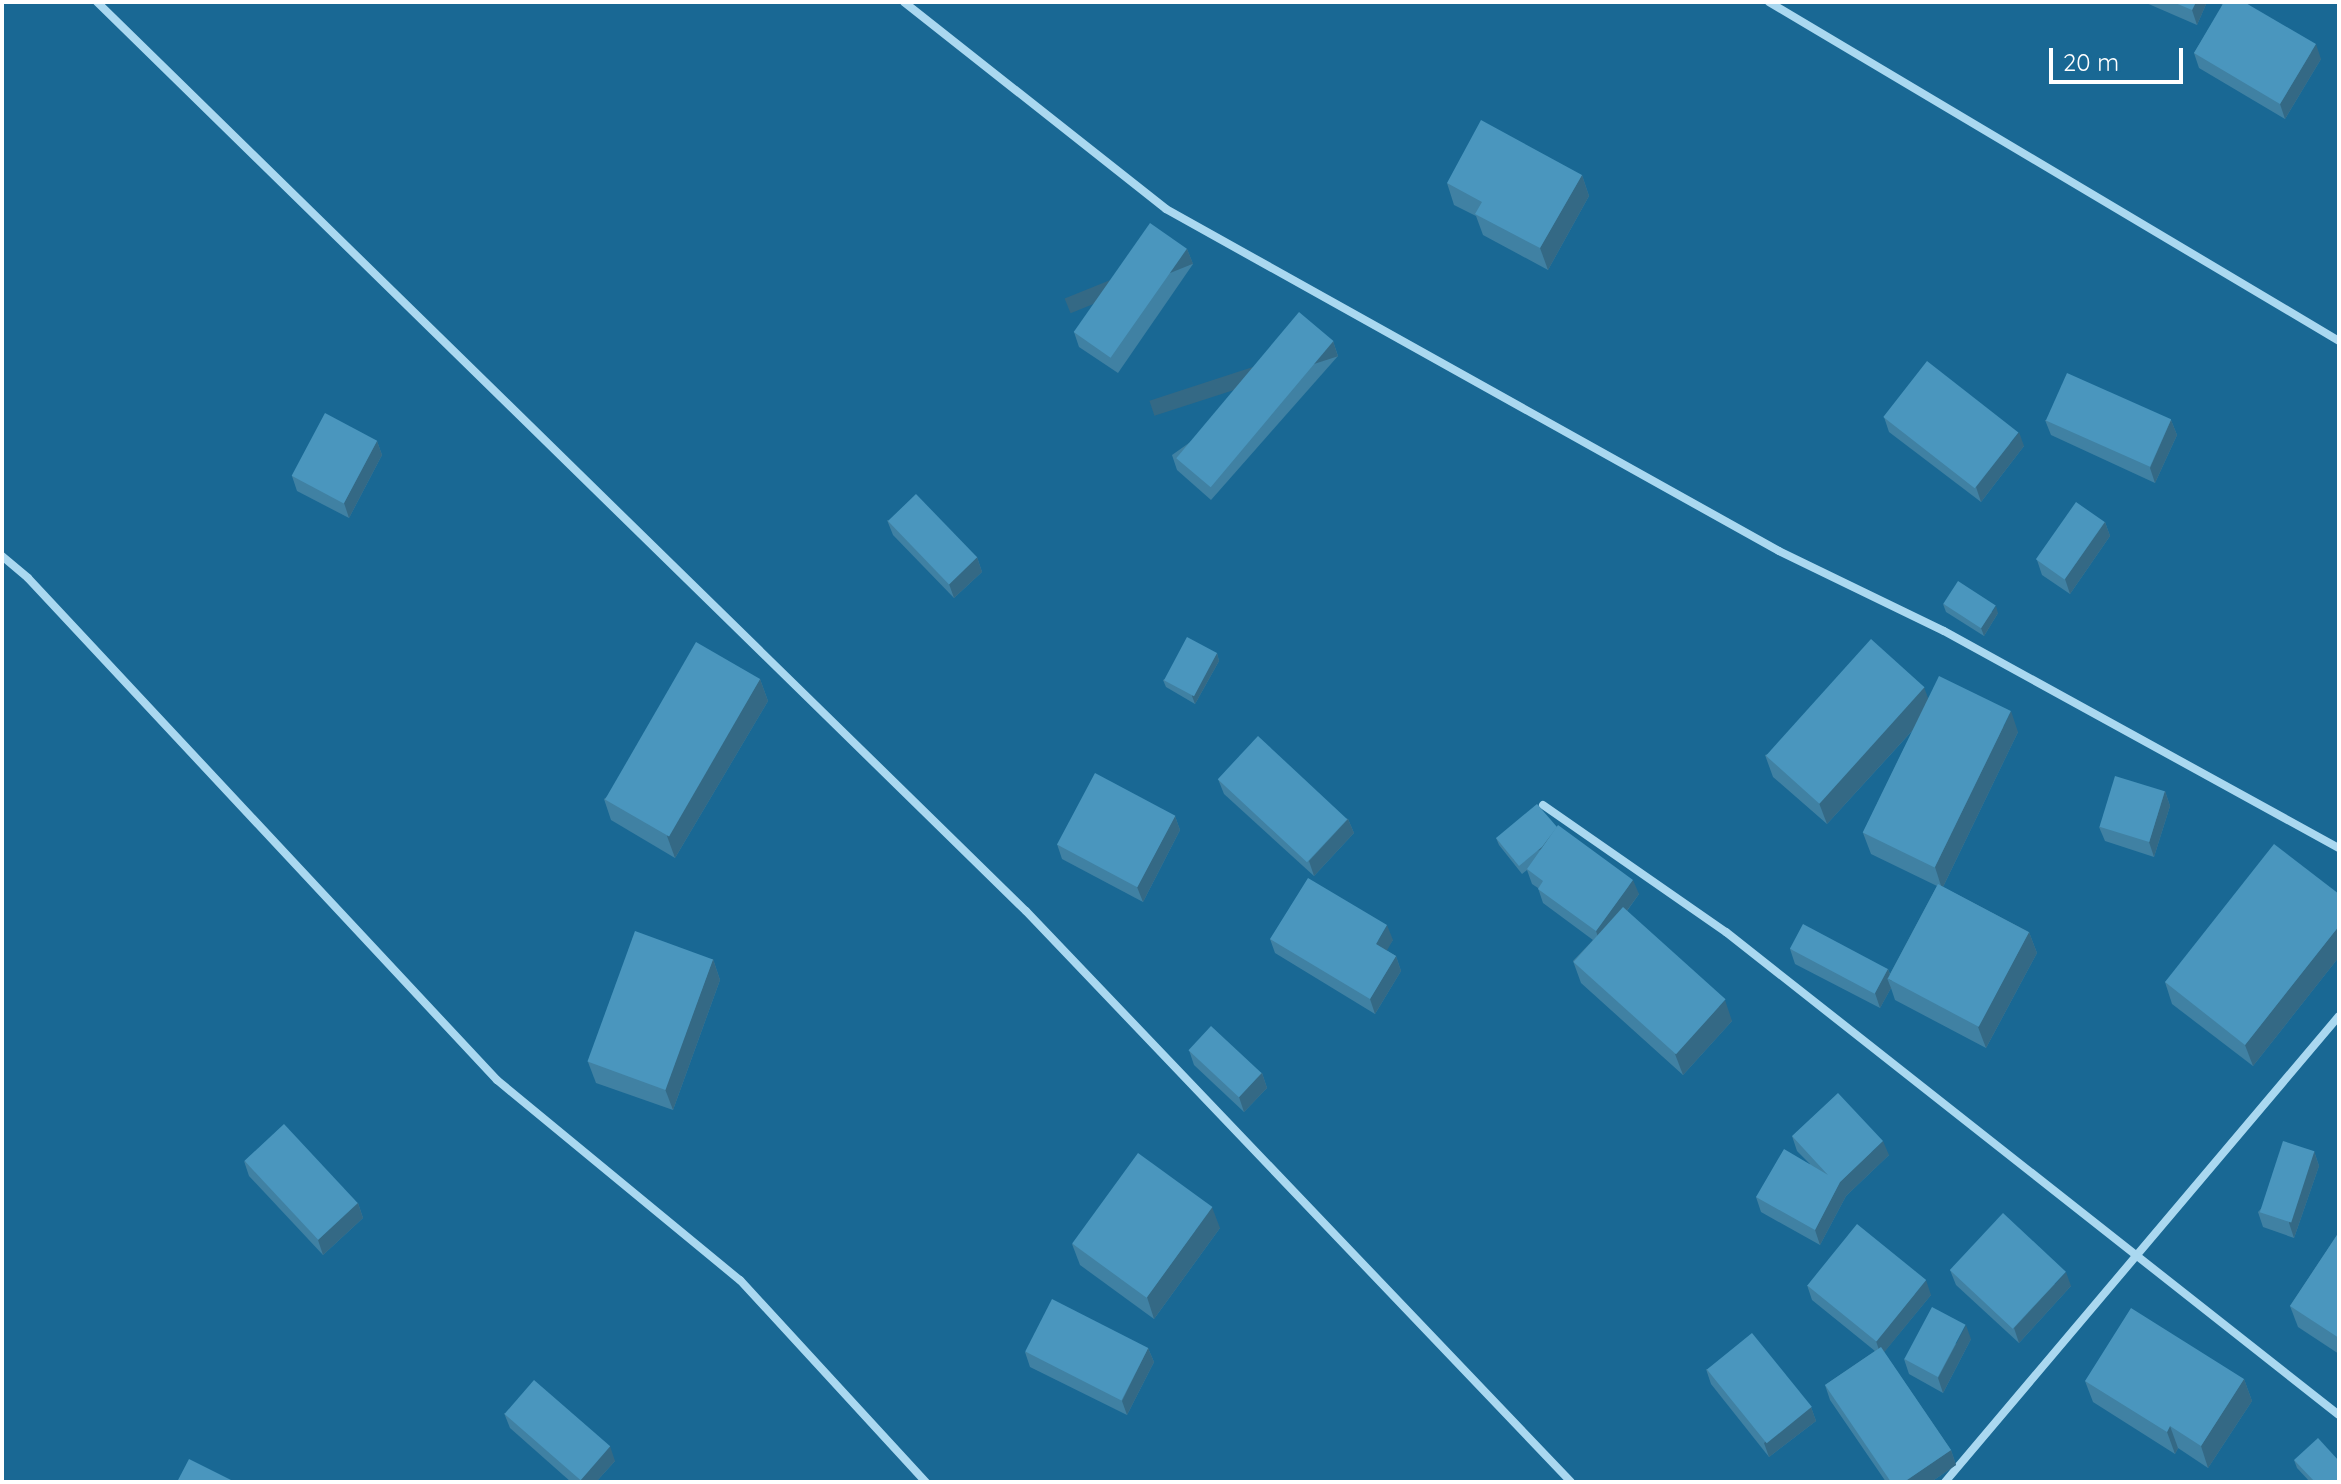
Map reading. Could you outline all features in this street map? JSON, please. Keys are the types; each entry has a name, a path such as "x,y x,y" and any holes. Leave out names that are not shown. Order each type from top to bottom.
{"street":[{"path":"97,2 1026,911 1571,1482"},
{"path":"904,2 1166,209 1779,551 1944,631 2339,848"},
{"path":"1769,2 2339,341"},
{"path":"2,556 28,578 497,1080 740,1280 926,1482"},
{"path":"1543,805 1726,932 2139,1254 2339,1415"},
{"path":"1945,1482 2339,1016"}],"building":[{"path":"2173,2 2196,2 2192,10"},
{"path":"2224,2 2244,2 2316,44 2280,104 2194,53"},
{"path":"1481,120 1582,175 1540,248 1475,214 1482,202 1447,183"},
{"path":"1150,223 1187,249 1111,358 1074,332"},
{"path":"1299,312 1333,341 1211,487 1176,458"},
{"path":"1927,361 2018,432 1975,488 1883,417"},
{"path":"2067,373 2171,419 2150,467 2046,421"},
{"path":"325,413 377,441 344,503 292,476"},
{"path":"916,494 977,557 949,584 888,521"},
{"path":"2076,502 2105,522 2065,579 2036,559"},
{"path":"1958,581 1996,606 1981,628 1943,604"},
{"path":"1187,637 1217,653 1194,696 1164,680"},
{"path":"1871,639 1925,687 1819,804 1766,756"},
{"path":"696,642 760,679 669,837 605,800"},
{"path":"1939,676 2011,711 1935,867 1863,832"},
{"path":"1258,736 1347,819 1307,862 1218,779"},
{"path":"1095,773 1175,816 1137,887 1057,845"},
{"path":"2115,776 2165,791 2149,842 2100,827"},
{"path":"1537,804 1557,827 1542,847 1519,866 1496,838"},
{"path":"1558,825 1633,880 1596,931 1538,889 1543,881 1527,869"},
{"path":"2274,844 2339,894 2339,926 2245,1045 2165,982"},
{"path":"1308,878 1387,925 1376,944 1396,956 1370,999 1270,939"},
{"path":"1938,884 2029,932 1979,1027 1888,978"},
{"path":"1623,907 1726,999 1676,1054 1573,962"},
{"path":"1803,924 1888,969 1875,994 1790,949"},
{"path":"635,931 713,959 665,1090 587,1062"},
{"path":"1211,1026 1261,1073 1239,1097 1188,1050"},
{"path":"1838,1093 1883,1141 1840,1182 1815,1230 1756,1197 1784,1149 1828,1175 1792,1136"},
{"path":"284,1124 358,1203 318,1240 245,1161"},
{"path":"2283,1141 2314,1151 2291,1223 2260,1212"},
{"path":"1138,1153 1212,1207 1147,1298 1072,1244"},
{"path":"2003,1213 2066,1272 2013,1329 1950,1270"},
{"path":"1857,1224 1926,1280 1876,1341 1807,1285"},
{"path":"2339,1232 2339,1338 2290,1306"},
{"path":"1052,1299 1148,1348 1121,1401 1025,1352"},
{"path":"1932,1307 1966,1325 1938,1377 1904,1359"},
{"path":"2131,1308 2244,1379 2201,1446 2170,1426 2167,1432 2085,1381"},
{"path":"1752,1333 1812,1407 1767,1443 1707,1370"},
{"path":"1881,1347 1951,1450 1904,1482 1891,1482 1825,1385"},
{"path":"534,1380 610,1446 581,1480 504,1414"},
{"path":"2318,1438 2339,1461 2337,1482 2315,1482 2294,1460"},
{"path":"189,1459 235,1482 177,1482"}]}
